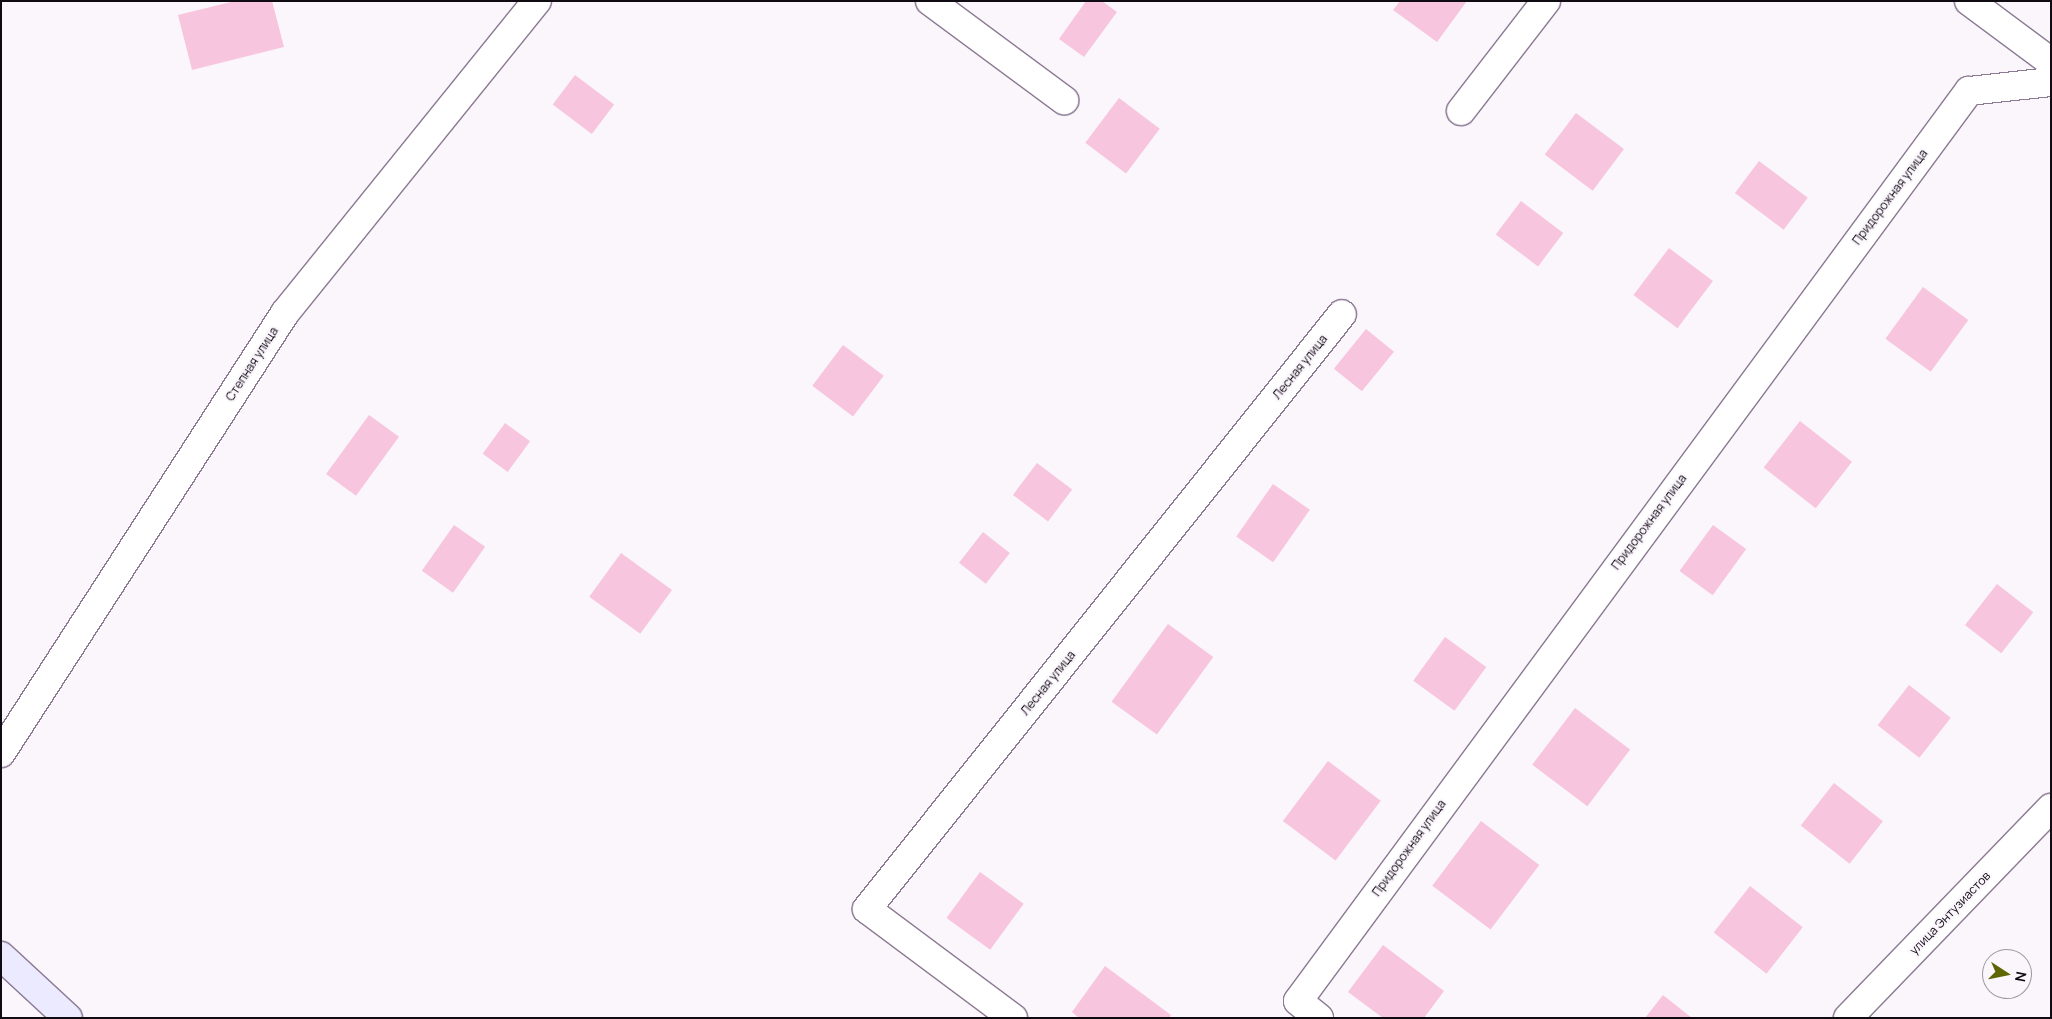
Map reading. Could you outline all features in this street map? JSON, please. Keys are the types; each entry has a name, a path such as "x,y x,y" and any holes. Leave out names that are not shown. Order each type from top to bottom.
{"main road":[{"path":"1,956 68,1018"}],"street":[{"name":"Степная улица","path":"1,752 284,313 537,1"},
{"path":"930,1 1064,100"},
{"path":"1461,111 1546,1"},
{"path":"1969,1 2051,62"},
{"name":"Придорожная улица","path":"1319,1018 1298,1001 1548,657 1969,91 2051,82"},
{"name":"Лесная улица","path":"1014,1018 867,909 1342,314"},
{"name":"улица Энтузиастов","path":"1854,1016 2051,808"}],"building":[{"path":"235,1 272,1 284,47 192,70 178,15"},
{"path":"1086,1 1102,1 1117,12 1084,57 1059,39"},
{"path":"1400,1 1467,1 1437,42 1393,10"},
{"path":"575,75 614,104 592,134 553,105"},
{"path":"1119,98 1160,129 1126,173 1085,143"},
{"path":"1576,113 1624,149 1593,191 1545,155"},
{"path":"1759,161 1808,198 1784,230 1735,193"},
{"path":"1521,201 1563,233 1538,266 1496,235"},
{"path":"1669,248 1713,281 1677,328 1633,295"},
{"path":"1923,287 1968,320 1931,372 1885,339"},
{"path":"1366,329 1394,352 1362,391 1334,369"},
{"path":"843,345 884,376 853,416 812,386"},
{"path":"369,415 399,437 356,496 326,474"},
{"path":"1800,421 1852,462 1816,508 1764,467"},
{"path":"505,423 530,441 508,472 483,454"},
{"path":"1037,463 1072,489 1048,521 1013,495"},
{"path":"1273,484 1310,510 1273,562 1236,536"},
{"path":"454,525 485,547 453,593 422,571"},
{"path":"1713,525 1746,549 1713,595 1679,571"},
{"path":"983,532 1010,553 986,584 959,563"},
{"path":"621,553 672,590 640,634 589,597"},
{"path":"1997,584 2033,612 2001,653 1965,625"},
{"path":"1168,624 1213,657 1157,735 1112,702"},
{"path":"1445,637 1486,667 1455,711 1413,681"},
{"path":"1909,685 1951,718 1919,758 1878,725"},
{"path":"1575,708 1630,750 1587,806 1532,765"},
{"path":"1328,761 1381,801 1336,861 1283,821"},
{"path":"1834,783 1883,821 1850,864 1801,826"},
{"path":"1481,821 1539,865 1491,930 1432,886"},
{"path":"980,872 1024,904 990,950 946,918"},
{"path":"1750,886 1803,927 1766,974 1714,932"},
{"path":"1383,945 1444,991 1424,1018 1383,1018 1348,992"},
{"path":"1105,966 1171,1015 1169,1018 1079,1018 1072,1012"},
{"path":"1663,995 1692,1018 1645,1018"}]}
